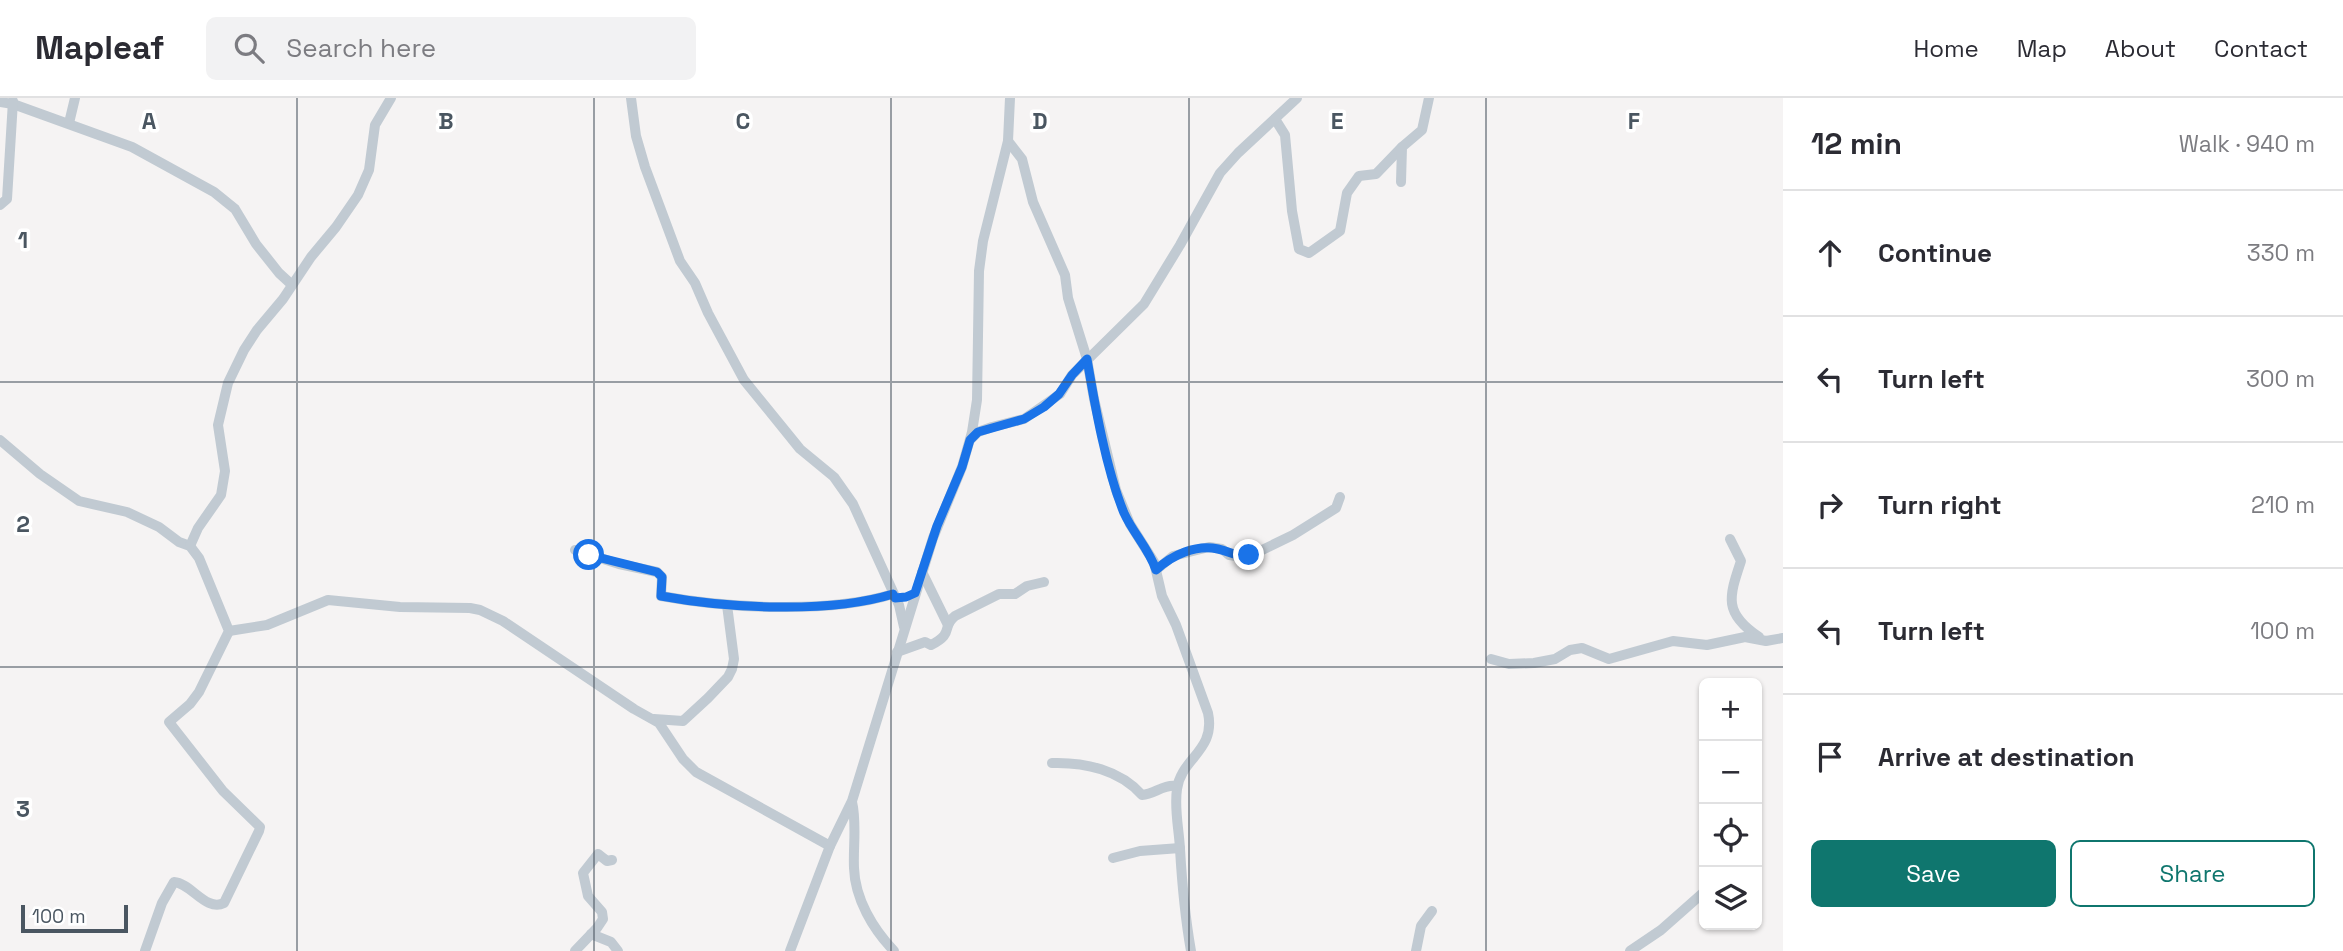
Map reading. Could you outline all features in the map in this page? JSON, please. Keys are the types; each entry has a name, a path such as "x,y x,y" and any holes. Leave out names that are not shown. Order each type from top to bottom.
{"street":[{"path":"69,123 75,98"},
{"path":"190,546 198,528 221,495 225,471 218,425 229,383 244,350 358,195 369,170 375,125 391,98"},
{"path":"631,98 636,136 645,167 680,261 689,271 730,355 752,390 804,454 840,484 853,504 899,604 904,627"},
{"path":"790,951 830,846 852,801 915,593 970,440 977,400 979,271 1009,141 1010,98"},
{"path":"970,440 978,432 1024,419 1059,394 1087,359 1144,304 1220,173 1297,98"},
{"path":"1275,118 1285,135 1298,249 1309,253 1340,231 1347,193 1359,176 1376,174 1422,130 1429,98"},
{"path":"0,205 8,199 13,101"},
{"path":"0,102 13,101 143,152 223,197 235,209 256,244 291,284"},
{"path":"1009,141 1022,159 1031,198 1061,264 1072,317 1087,359 1116,490 1130,524 1154,562 1162,596 1190,660 1210,721 1205,746 1188,766 1177,786 1182,891 1191,951"},
{"path":"1401,182 1402,147"},
{"path":"0,441 79,501 127,512 190,546 199,558 229,631 200,692 169,722 223,791 260,827 259,831 224,904 212,905 180,883 174,882 162,903 145,951"},
{"path":"1156,570 1172,556 1209,547 1222,549 1229,555 1236,556 1268,549 1336,508 1340,497"},
{"path":"1730,538 1741,561 1730,596 1733,609 1745,628 1766,641"},
{"path":"575,550 660,573 661,596 701,603 816,605 906,597 915,593"},
{"path":"922,572 948,625"},
{"path":"897,652 925,642 931,645 942,639 955,616 999,594 1015,594 1027,586 1044,582"},
{"path":"229,631 267,625 328,600 400,607 480,610 503,621 659,723 683,759 696,772 830,846"},
{"path":"669,736 670,727 683,721 708,698 732,669 734,659 727,605"},
{"path":"1491,659 1509,664 1534,663 1555,659 1570,650 1582,648 1609,659 1673,642 1707,645 1745,637 1766,641 1783,638"},
{"path":"650,718 680,721"},
{"path":"1052,763 1069,762 1123,777 1142,795 1170,785 1177,786"},
{"path":"852,801 854,868 859,893 874,927 894,951"},
{"path":"1112,858 1131,853 1180,848"},
{"path":"575,951 603,919 602,912 588,896 583,873 598,855 607,861 612,860"},
{"path":"1630,951 1661,930 1699,896"},
{"path":"1416,951 1420,926 1432,911"},
{"path":"591,934 611,943 618,951"}],"route":[{"path":"589,555 660,573 661,596 701,603 816,605 893,594 895,598 906,597 915,593 970,440 978,432 1024,419 1044,407 1054,400 1087,359 1116,490 1124,512 1154,562 1156,570 1172,556 1209,547 1222,549 1229,555 1249,555"}]}
